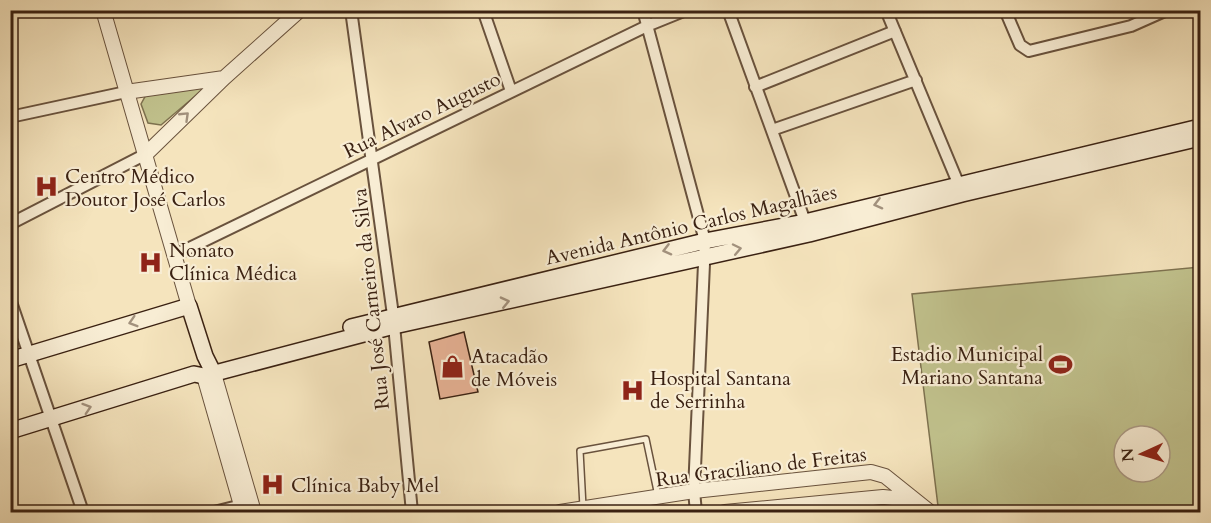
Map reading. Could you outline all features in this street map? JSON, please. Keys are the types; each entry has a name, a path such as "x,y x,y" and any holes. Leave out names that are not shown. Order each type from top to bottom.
{"main road":[{"name":"Avenida Antônio Carlos Magalhães","path":"10,431 205,369 393,321 705,248 807,228 1200,127"},
{"name":"Avenida Antônio Carlos Magalhães","path":"1019,175 1200,138"},
{"path":"10,360 189,306 205,369"}],"street":[{"path":"103,10 189,306"},
{"path":"10,224 146,154 224,78 300,10"},
{"name":"Rua José Carneiro da Silva","path":"351,10 373,158 393,321 412,513"},
{"path":"483,10 512,91"},
{"path":"643,10 649,25 705,248 694,491 696,513"},
{"name":"Rua Alvaro Augusto","path":"175,255 649,25 686,10"},
{"path":"728,10 807,228"},
{"path":"886,10 961,189"},
{"path":"1005,10 1024,49 1038,50 1131,26 1167,10"},
{"path":"755,87 895,31"},
{"path":"10,117 126,92 224,78"},
{"path":"772,130 916,80"},
{"path":"10,299 31,353 83,513"},
{"path":"205,369 247,508 214,513"},
{"name":"Rua Graciliano de Freitas","path":"560,513 694,491 871,472 880,473 908,500"},
{"name":"Rua Graciliano de Freitas","path":"725,513 883,497 908,500"},
{"path":"908,500 930,513"}],"lane":[{"path":"583,509 580,452 646,439 658,498"}],"green space":[{"path":"207,86 161,125 148,123 141,104 146,95"},
{"name":"Estadio Municipal Mariano Santana","path":"1200,267 1200,512 946,512 938,506 912,294"}],"building":[{"name":"Atacadão de Móveis","path":"464,332 478,392 440,399 429,342"}],"place":[{"name":"Centro Médico Doutor José Carlos","path":"47,187"},
{"name":"Nonato Clínica Médica","path":"151,262"},
{"name":"Estadio Municipal Mariano Santana","path":"1061,365"},
{"name":"Atacadão de Móveis","path":"453,367"},
{"name":"Hospital Santana de Serrinha","path":"632,390"},
{"name":"Clínica Baby Mel","path":"273,485"}]}
